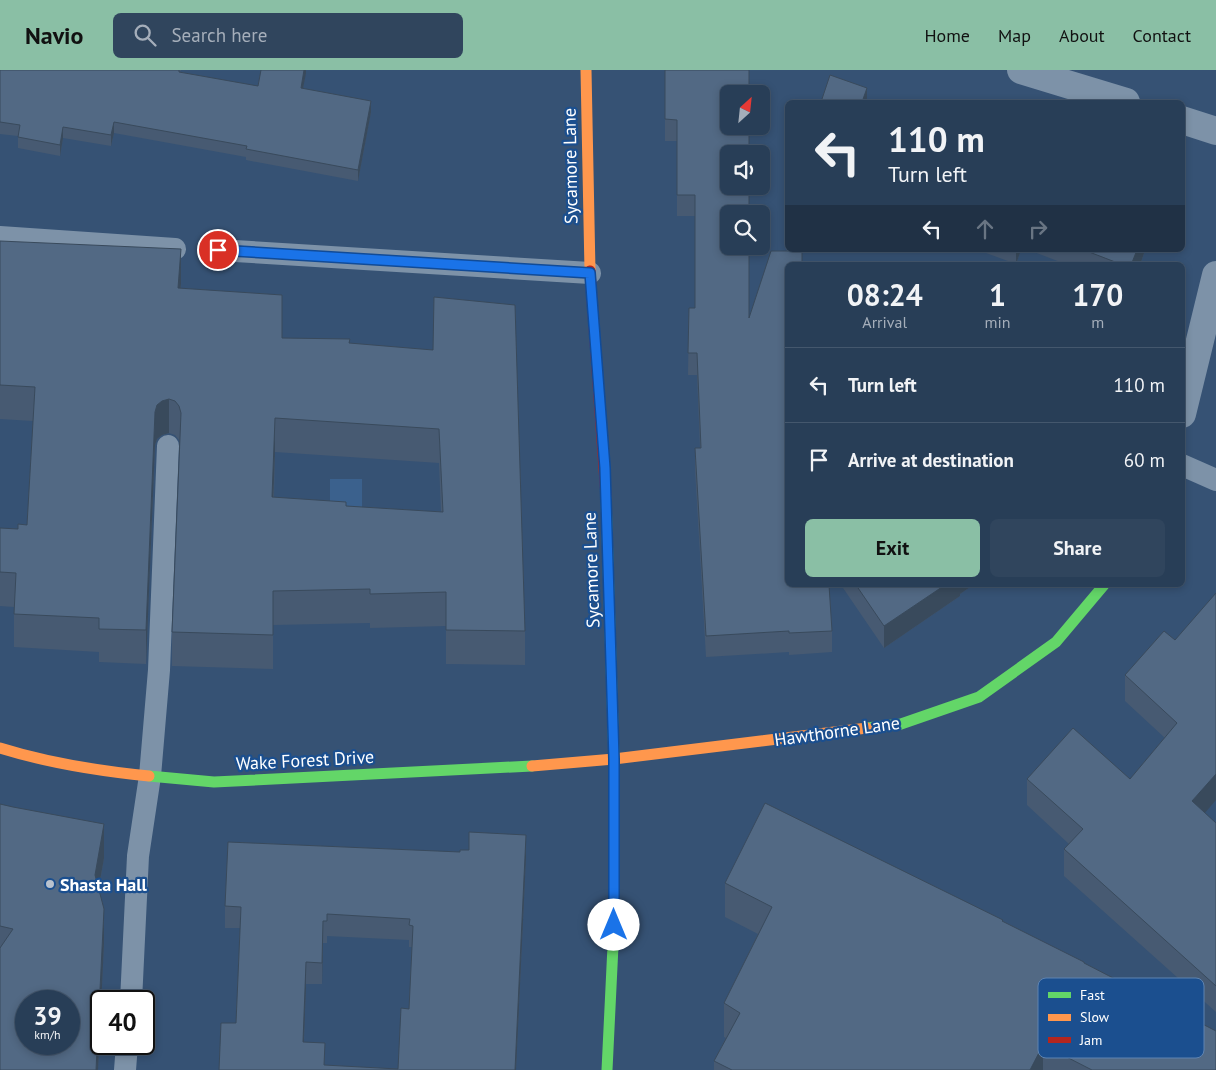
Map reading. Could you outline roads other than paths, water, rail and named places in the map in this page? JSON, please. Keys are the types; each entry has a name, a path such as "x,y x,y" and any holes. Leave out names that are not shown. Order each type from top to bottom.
{"street":[{"name":"Sycamore Lane","path":"586,70 590,273 605,468 614,759 614,925 607,1070"},
{"path":"1021,70 1119,100"},
{"path":"1185,121 1216,130"},
{"path":"1185,402 1216,275"},
{"name":"Hawthorne Lane","path":"614,759 901,724 979,697 1056,642 1102,587"},
{"name":"Wake Forest Drive","path":"0,748 26,756 108,772 214,782 548,765 614,759"}],"lane":[{"path":"0,238 175,249"},
{"path":"218,250 590,273"},
{"path":"131,990 138,856 150,776 159,670 168,446"},
{"path":"1185,466 1216,480"},
{"path":"125,1070 126,1055"}],"water":[{"path":"330,479 362,479 362,530 330,530"}],"place":[{"name":"Shasta Hall","path":"50,884"}]}
